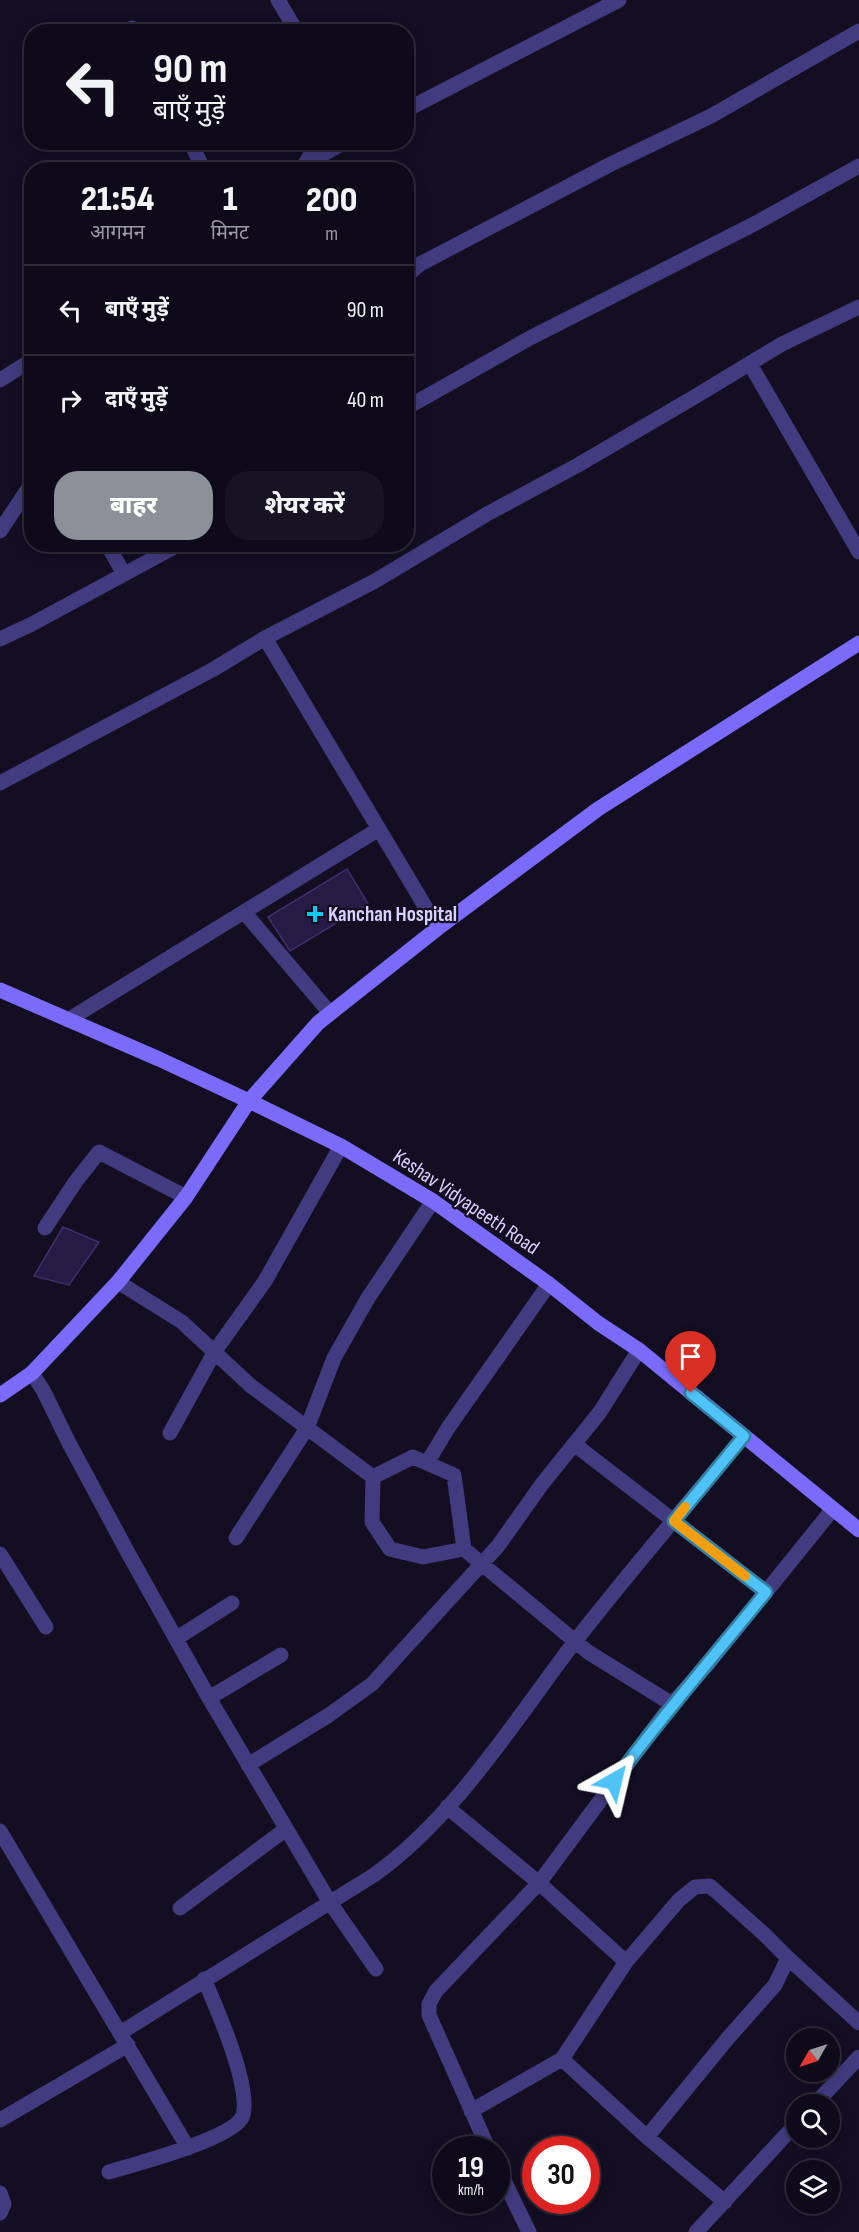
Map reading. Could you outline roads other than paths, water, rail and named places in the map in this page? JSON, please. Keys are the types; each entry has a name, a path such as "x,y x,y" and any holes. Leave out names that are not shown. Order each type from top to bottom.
{"street":[{"path":"278,0 292,24"},
{"path":"414,106 613,1"},
{"path":"414,269 611,164 711,116 859,31"},
{"path":"311,162 332,150"},
{"path":"414,403 530,338 746,228 859,166"},
{"path":"0,783 212,670 265,638 375,581 487,514 578,465 782,344 859,307"},
{"path":"750,364 859,552"},
{"path":"0,380 24,365"},
{"path":"0,531 24,495"},
{"path":"111,552 124,574"},
{"path":"0,639 165,552"},
{"path":"265,638 438,928"},
{"path":"0,1395 32,1372 118,1282 186,1197 249,1101 318,1023 438,928 598,809 859,643"},
{"path":"68,1020 379,829"},
{"path":"244,912 330,1013"},
{"name":"Keshav Vidyapeeth Road","path":"0,990 249,1101 341,1146 433,1200 549,1284 598,1323 639,1350 859,1530"},
{"path":"170,1433 215,1352 265,1281 341,1146"},
{"path":"45,1228 76,1181 99,1152 186,1197"},
{"path":"236,1538 307,1428 334,1358 368,1298 433,1200"},
{"path":"118,1282 182,1322 251,1386 373,1477"},
{"path":"427,1463 448,1428 549,1284"},
{"path":"248,1765 372,1684 498,1546 542,1484 600,1412 639,1350"},
{"path":"32,1372 209,1698 329,1901 376,1969"},
{"path":"0,2120 124,2039 204,1979 374,1875 397,1858 470,1780 575,1642 744,1436"},
{"path":"574,1444 766,1592"},
{"path":"373,1477 413,1457 454,1475 464,1549 588,1652 672,1704"},
{"path":"373,1477 372,1522 390,1549 423,1557 464,1549"},
{"path":"483,2136 429,2015 429,2004 436,1991 539,1883 672,1704 707,1665 833,1509"},
{"path":"0,1554 46,1627"},
{"path":"177,1638 232,1603"},
{"path":"209,1698 281,1655"},
{"path":"447,1807 539,1883 626,1962"},
{"path":"180,1908 286,1829"},
{"path":"0,1831 188,2148"},
{"path":"471,2111 562,2059 626,1962 679,1900 695,1887 710,1886 859,2023"},
{"path":"647,2137 728,2038 775,1985 788,1958"},
{"path":"109,2172 188,2148 229,2130 242,2119 245,2101 228,2035 204,1979"},
{"path":"824,2094 859,2057"},
{"path":"562,2059 647,2137 725,2202"},
{"path":"696,2232 786,2135"},
{"path":"0,2193 4,2204 0,2213"},
{"path":"510,2193 529,2232"}],"place":[{"name":"Kanchan Hospital","path":"315,914"}]}
